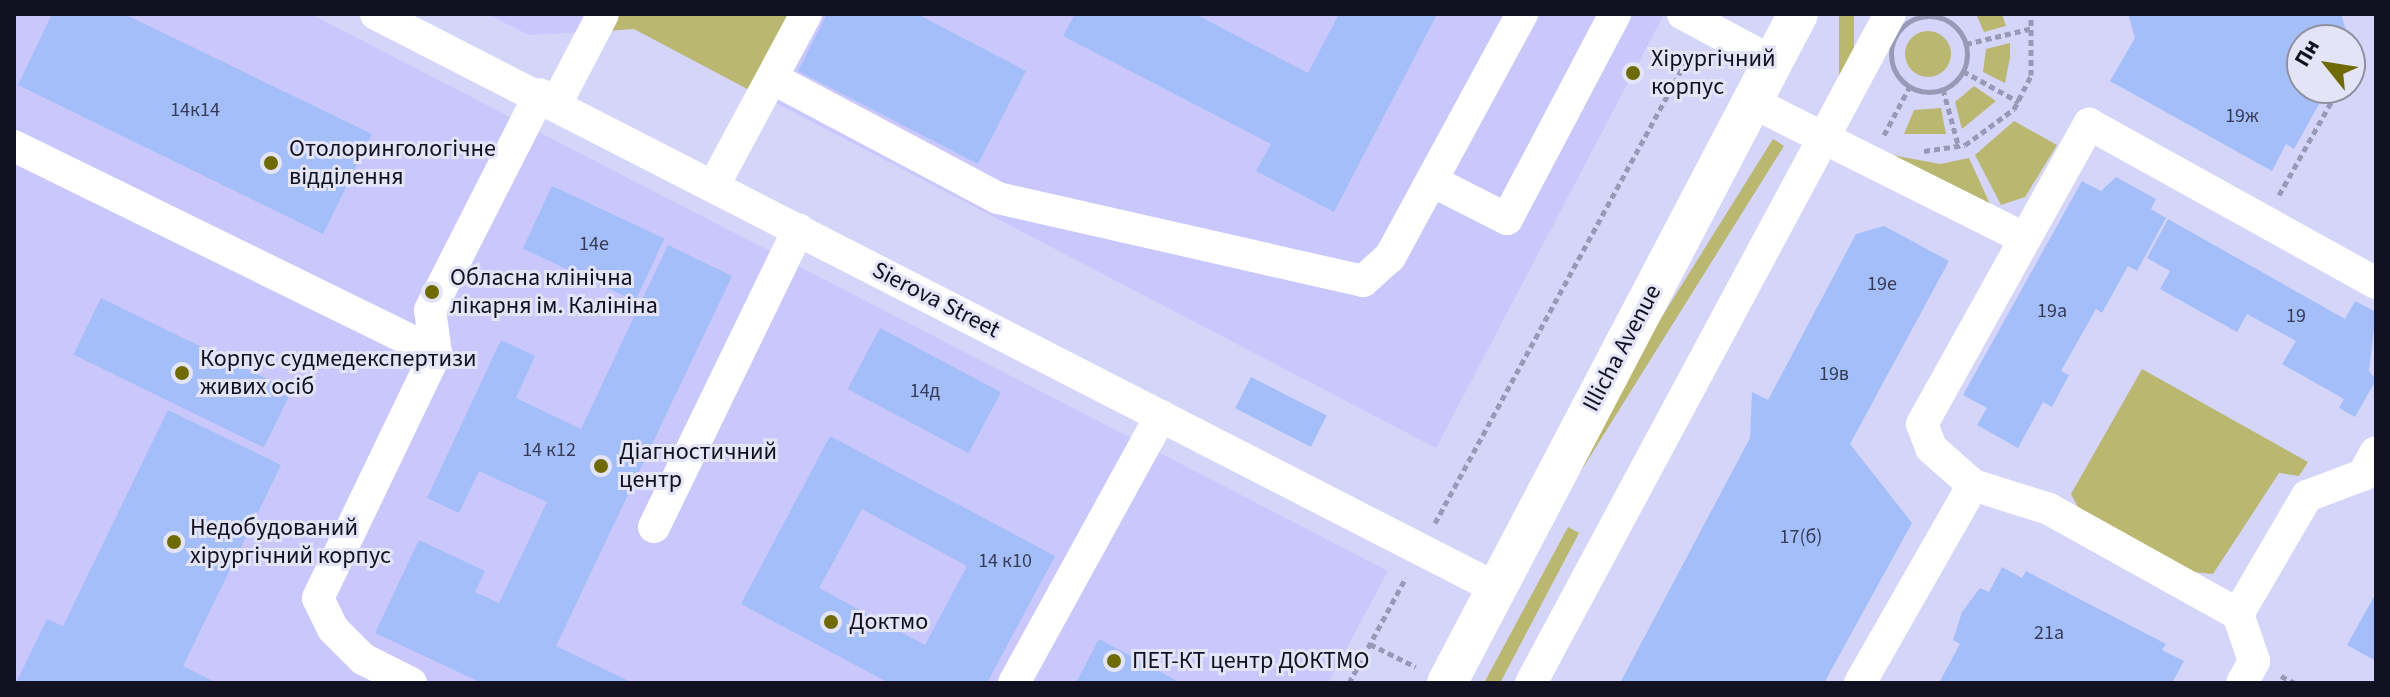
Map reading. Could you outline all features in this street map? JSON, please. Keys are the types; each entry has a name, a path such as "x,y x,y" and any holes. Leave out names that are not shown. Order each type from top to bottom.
{"main road":[{"name":"Illicha Avenue","path":"1447,682 1798,14"}],"street":[{"name":"Sierova Street","path":"376,14 548,98 1496,588"},
{"path":"411,683 363,659 333,629 318,598 436,353 430,310 548,98 603,14"},
{"path":"714,185 806,14"},
{"path":"772,78 998,198 1363,281 1390,257 1522,14"},
{"path":"1432,181 1507,219 1615,14"},
{"path":"1531,683 1890,14"},
{"path":"1694,20 1773,62"},
{"path":"1752,102 2025,239"},
{"path":"2242,683 2254,661 2238,614 2049,509 1973,485 1931,448 1922,424 2089,124 2376,283"},
{"path":"14,146 436,353"},
{"path":"654,527 799,229"},
{"path":"1014,683 1161,416"},
{"path":"2238,614 2307,496 2363,475 2376,452"},
{"path":"1860,683 1973,485"}],"path":[{"path":"1916,150 1959,148 1994,130 2019,102 2031,75 2031,14"},
{"path":"1947,17 1966,44 1963,71 1943,89 1910,86 1893,66 1895,38 1915,19 1947,17"},
{"path":"1349,683 1694,20"},
{"path":"1966,44 2033,28"},
{"path":"1963,71 2019,102"},
{"path":"1893,145 1881,141 1910,86"},
{"path":"1943,89 1959,148"},
{"path":"2264,221 2330,104"},
{"path":"1370,644 1447,682"}],"shaded area":[{"name":"Обласна клінічна лікарня ім. Калініна","path":"14,14 311,14 1388,571 1328,683 14,683"},
{"path":"487,14 1664,14 1436,448 634,29 529,35"},
{"path":"615,14 793,14 751,91 634,29 606,31"},
{"path":"1839,14 1854,14 1854,112 1839,112"},
{"path":"1976,14 2002,14 2006,26 1984,32"},
{"path":"1928,31 1944,38 1951,54 1944,70 1928,77 1912,70 1905,54 1912,38"},
{"path":"2010,43 2005,83 1983,72 1986,49"},
{"path":"1974,86 1996,101 1962,129 1955,102"},
{"path":"1941,108 1946,134 1904,134 1914,110"},
{"path":"2014,121 2057,145 2025,197 2001,205 1975,155"},
{"path":"1773,139 1784,146 1580,472 1569,465"},
{"path":"1887,154 1940,164 1969,158 1990,204"},
{"path":"2142,369 2308,462 2299,476 2279,473 2213,574 2193,572 2080,511 2071,494"},
{"path":"1568,527 1579,533 1500,683 1484,683"}],"building":[{"path":"52,14 124,14 372,134 323,234 18,85"},
{"path":"827,14 917,14 1026,71 978,164 798,71"},
{"path":"1075,14 1195,14 1308,73 1339,14 1437,14 1334,212 1256,171 1271,144 1063,36"},
{"path":"2128,14 2341,14 2344,24 2286,24 2286,104 2319,104 2294,149 2286,144 2272,171 2110,81 2135,38"},
{"path":"2116,177 2156,199 2151,209 2166,218 2137,271 2128,266 2102,313 2096,309 2061,371 2069,375 2052,407 2043,402 2018,448 1977,425 1987,408 1963,395 2082,181 2101,191"},
{"path":"552,186 664,238 635,301 523,249"},
{"path":"2168,219 2345,319 2355,301 2376,312 2369,371 2376,380 2355,417 2339,408 2344,399 2282,364 2296,341 2247,314 2237,332 2160,289 2170,271 2147,258"},
{"path":"1884,226 1949,261 1850,444 1912,523 1824,683 1620,683 1750,438 1752,392 1768,400 1856,234"},
{"path":"668,245 732,276 556,646 633,683 482,683 375,633 419,540 485,571 475,592 499,603 547,502 479,471 459,513 427,498 501,340 535,356 516,398 581,429"},
{"name":"Корпус судмедекспертизи живих осіб","path":"101,298 292,391 264,448 73,355"},
{"path":"880,328 1001,392 969,453 848,389"},
{"path":"1251,377 1327,416 1311,447 1235,408"},
{"name":"Недобудований хірургічний корпус","path":"168,410 281,465 183,666 217,683 16,683 47,619 63,626"},
{"path":"830,436 1055,556 987,683 889,683 741,604","holes":["862,509 967,566 925,645 819,588"]},
{"path":"2002,567 2022,578 2026,571 2166,644 2162,650 2184,661 2172,683 1939,683 1960,644 1953,640 1962,612 1980,588 1989,592"},
{"path":"2376,593 2376,661 2347,645"},
{"name":"ПЕТ-КТ центр ДОКТМО","path":"1099,639 1181,683 1076,683"}],"place":[{"name":"Хірургічний корпус","path":"1633,73"},
{"name":"Отолорингологічне відділення","path":"271,163"},
{"name":"Обласна клінічна лікарня ім. Калініна","path":"432,292"},
{"name":"Корпус судмедекспертизи живих осіб","path":"182,373"},
{"name":"Діагностичний центр","path":"601,466"},
{"name":"Недобудований хірургічний корпус","path":"174,542"},
{"name":"Доктмо","path":"831,622"},
{"name":"ПЕТ-КТ центр ДОКТМО","path":"1114,661"}]}
